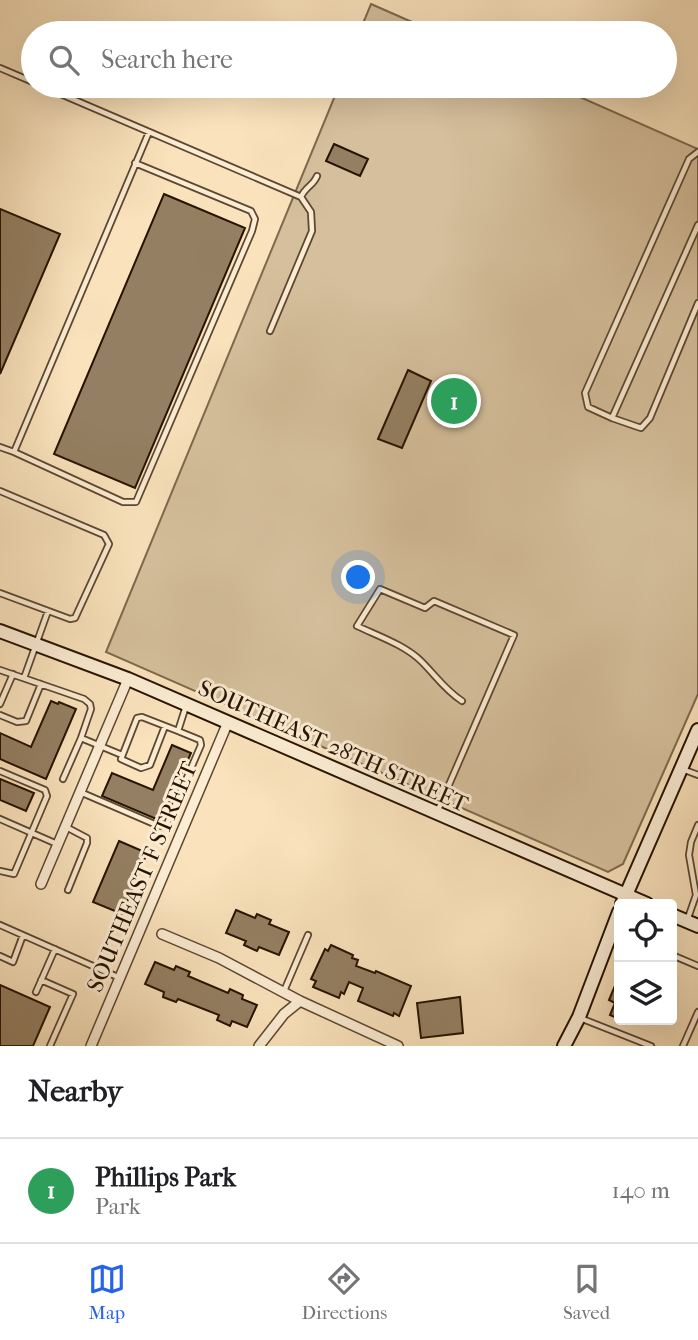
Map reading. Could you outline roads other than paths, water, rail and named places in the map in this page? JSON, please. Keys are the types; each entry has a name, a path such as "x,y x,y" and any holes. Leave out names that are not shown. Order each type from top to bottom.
{"main road":[{"name":"SOUTHEAST 28TH STREET","path":"0,631 128,679 228,722 622,899"},
{"path":"624,899 698,730"},
{"path":"564,1046 579,1017 614,925"}],"street":[{"path":"41,884 128,679"},
{"name":"SOUTHEAST F STREET","path":"91,1046 228,722"},
{"path":"162,934 219,958 300,1001 398,1046"},
{"path":"259,1046 284,1014 300,1001"}],"lane":[{"path":"0,68 21,77"},
{"path":"70,98 301,197 311,212 312,230 270,331"},
{"path":"14,453 149,132"},
{"path":"698,152 689,159 585,393 588,407 641,428 650,418 698,303"},
{"path":"0,447 123,502 136,502 255,219 251,211 135,163"},
{"path":"301,197 303,190 315,182 317,176"},
{"path":"612,418 698,225"},
{"path":"0,491 108,539 108,547 78,615 70,619 0,593"},
{"path":"437,814 514,635 434,601 425,608 380,589 357,626 397,645 420,660 448,692 462,701"},
{"path":"24,678 48,611"},
{"path":"0,670 84,699 90,704 91,709 81,738 62,779"},
{"path":"0,704 13,674"},
{"path":"0,715 18,722 26,721 41,684"},
{"path":"178,731 187,705"},
{"path":"80,792 159,826 167,824 201,745 200,740 142,716 137,718 121,760 141,768 150,765 165,726"},
{"path":"81,738 122,755"},
{"path":"681,769 698,775"},
{"path":"0,771 45,790 46,801 14,874 0,872"},
{"path":"0,819 58,844"},
{"path":"65,827 87,838 68,890"},
{"path":"692,924 696,895 689,855 698,827"},
{"path":"0,925 120,978"},
{"path":"0,956 13,962 23,935"},
{"path":"284,992 308,935"},
{"path":"36,992 55,949"},
{"path":"677,957 698,966"},
{"path":"41,980 73,994 50,1046"},
{"path":"683,1046 698,1012"},
{"path":"579,1017 651,1046"}],"place":[{"name":"Phillips Park","path":"454,401"}]}
